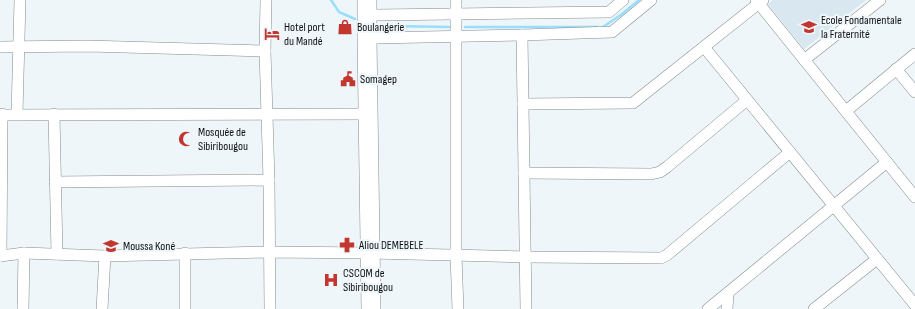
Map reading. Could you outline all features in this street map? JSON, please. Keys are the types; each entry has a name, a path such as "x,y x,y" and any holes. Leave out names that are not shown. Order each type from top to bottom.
{"highway":[{"path":"371,309 375,253 376,38 373,5"},
{"path":"373,5 367,39 368,114 375,253 380,309"}],"street":[{"path":"18,114 20,0"},
{"path":"266,0 270,309"},
{"path":"456,0 456,256 458,309"},
{"path":"373,5 456,14 609,12 623,0"},
{"path":"376,38 612,32 651,0"},
{"path":"804,60 880,0"},
{"path":"524,104 633,103 759,1 804,60 915,197"},
{"path":"522,35 526,309"},
{"path":"0,47 88,46 266,51"},
{"path":"704,47 915,305"},
{"path":"846,111 915,54"},
{"path":"896,69 915,92"},
{"path":"524,173 652,174 660,172 747,100"},
{"path":"368,114 1,114 0,256 24,253 105,256 269,252 661,258 667,255 790,152"},
{"path":"54,114 57,254"},
{"path":"708,309 887,162"},
{"path":"55,182 269,180"},
{"path":"24,253 24,309"},
{"path":"185,254 185,309"},
{"path":"102,309 105,256"},
{"path":"814,309 877,259"},
{"path":"727,309 728,294"}],"shaded area":[{"name":"Ecole Fondamentale la Fraternité","path":"773,0 866,0 804,49 768,4"}],"waterway":[{"path":"331,0 339,12 355,19"},
{"path":"602,27 622,14 639,0"},
{"path":"389,26 452,27"},
{"path":"465,27 597,27"}],"place":[{"name":"Boulangerie","path":"345,27"},
{"name":"Ecole Fondamentale la Fraternité","path":"809,27"},
{"name":"Hotel port du Mandé","path":"272,34"},
{"name":"Somagep","path":"348,79"},
{"name":"Mosquée de Sibiribougou","path":"186,139"},
{"name":"Aliou DEMEBELE","path":"347,245"},
{"name":"Moussa Koné","path":"111,246"},
{"name":"CSCOM de Sibiribougou","path":"331,280"}]}
